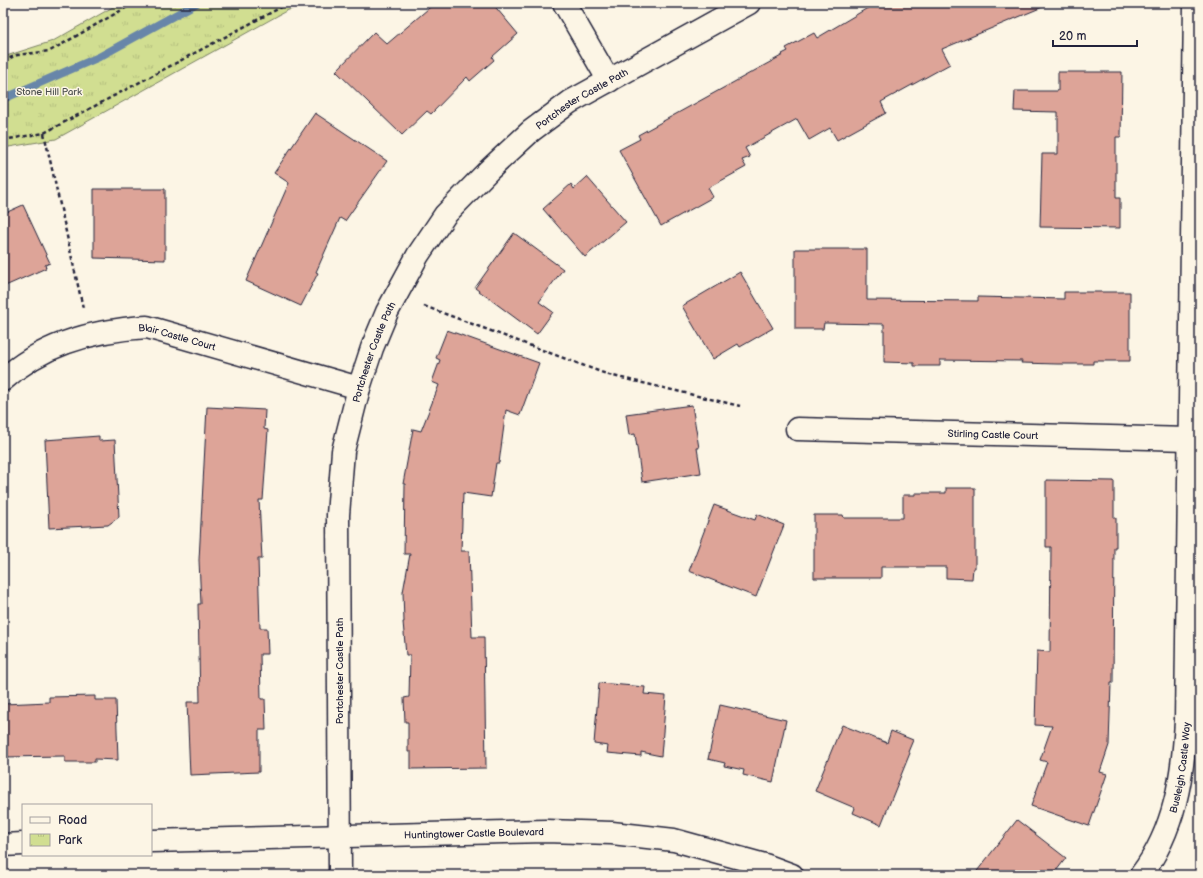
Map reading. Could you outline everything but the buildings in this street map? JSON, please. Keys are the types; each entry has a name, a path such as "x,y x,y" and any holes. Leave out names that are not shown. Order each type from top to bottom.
{"street":[{"path":"564,3 609,81"},
{"name":"Portchester Castle Path","path":"340,875 338,515 343,451 359,388 372,348 387,312 418,255 445,215 489,170 531,131 570,102 749,3"},
{"name":"Busleigh Castle Way","path":"1141,875 1149,865 1164,836 1176,804 1183,766 1186,721 1195,3"},
{"name":"Blair Castle Court","path":"3,380 37,354 74,338 114,329 147,327 359,388"},
{"name":"Stirling Castle Court","path":"797,430 1189,438"},
{"name":"Huntingtower Castle Boulevard","path":"152,841 546,831 612,833 674,840 765,865 792,875"},
{"path":"3,845 22,844"}],"path":[{"path":"3,61 18,55 50,51 134,3"},
{"path":"3,140 44,133 289,3"},
{"path":"44,133 83,308"},
{"path":"424,306 609,375 740,406"}],"green space":[{"name":"Stone Hill Park","path":"120,3 309,3 286,11 56,139 3,148 3,57 53,41"}],"waterway":[{"path":"3,99 99,57 197,3"}]}
